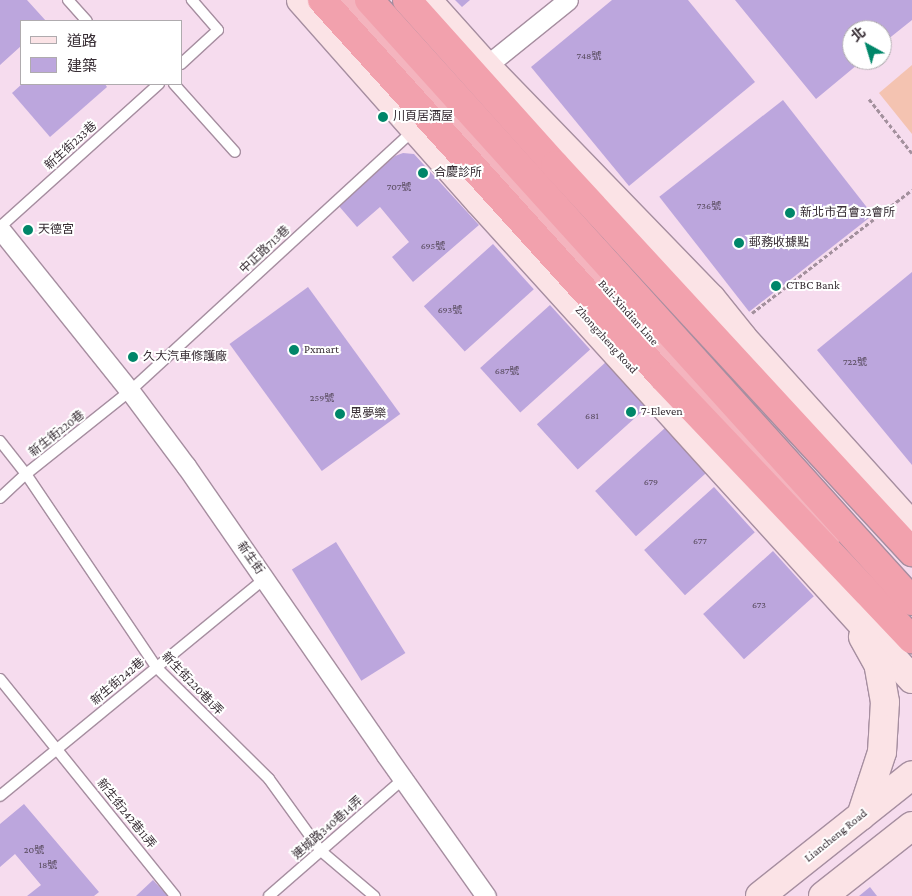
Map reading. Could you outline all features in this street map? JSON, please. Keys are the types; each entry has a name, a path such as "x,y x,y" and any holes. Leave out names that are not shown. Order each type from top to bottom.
{"highway":[{"path":"322,0 662,376 912,639"},
{"name":"Bali-Xindian Line","path":"348,0 613,297 912,624"},
{"path":"369,0 912,602"},
{"name":"Bali-Xindian Line","path":"380,0 912,585"},
{"path":"407,0 569,180 912,552"}],"main road":[{"name":"Zhongzheng Road","path":"301,0 492,216 910,675"},
{"path":"426,0 486,66 735,326 743,338 912,526"},
{"path":"846,605 878,664 885,702 882,752 861,816"},
{"name":"Liancheng Road","path":"760,896 912,775"},
{"path":"823,896 912,826"},
{"path":"864,864 912,841"}],"street":[{"path":"486,66 568,0"},
{"name":"新生街","path":"0,228 130,391 186,466 486,896"}],"lane":[{"path":"68,0 86,20"},
{"path":"182,63 218,30 192,0"},
{"path":"143,85 150,92"},
{"name":"新生街233巷","path":"0,228 158,85"},
{"path":"175,85 234,152"},
{"name":"中正路713巷","path":"130,391 416,128"},
{"name":"新生街220巷","path":"0,498 26,474 130,391"},
{"name":"新生街220巷1弄","path":"0,441 26,474 156,667 268,779 321,851 374,896"},
{"name":"新生街242巷","path":"0,796 264,579"},
{"name":"新生街242巷11弄","path":"0,679 58,748 175,896"},
{"name":"連城路340巷14弄","path":"269,896 403,779"}],"path":[{"path":"869,99 912,153"},
{"path":"735,326 912,190"}],"shaded area":[{"path":"912,65 912,134 879,93"}],"building":[{"path":"0,0 27,0 45,20 20,20 20,47 0,65"},
{"path":"455,0 470,0 462,7"},
{"path":"612,0 688,0 755,82 629,186 531,67"},
{"path":"735,0 912,0 912,20 892,36 892,20 842,20 842,70 851,70 816,99"},
{"path":"21,85 106,85 107,87 50,137 12,93"},
{"path":"783,100 873,215 749,312 659,197"},
{"path":"403,153 414,154 479,225 413,282 392,257 409,242 380,207 357,227 338,205 395,156"},
{"path":"493,244 534,289 465,352 424,306"},
{"path":"912,272 912,465 817,350"},
{"path":"308,287 400,414 322,471 230,344"},
{"path":"550,305 590,350 520,412 480,368"},
{"path":"606,362 647,407 578,470 537,424"},
{"path":"665,428 706,473 636,536 595,491"},
{"path":"714,487 755,532 685,595 644,550"},
{"path":"336,542 405,653 361,681 292,570"},
{"path":"773,551 814,596 744,659 703,614"},
{"path":"24,804 99,892 94,896 27,896 41,885 15,854 0,867 0,824"},
{"path":"153,880 168,896 136,896"},
{"path":"870,887 877,896 859,896"}],"place":[{"name":"川頁居酒屋","path":"383,117"},
{"name":"合慶診所","path":"423,173"},
{"name":"新北市召會32會所","path":"790,213"},
{"name":"天德宮","path":"28,230"},
{"name":"郵務收據點","path":"739,243"},
{"name":"CTBC Bank","path":"776,286"},
{"name":"Pxmart","path":"294,350"},
{"name":"久大汽車修護廠","path":"133,357"},
{"name":"7-Eleven","path":"631,412"},
{"name":"思夢樂","path":"340,414"}]}
